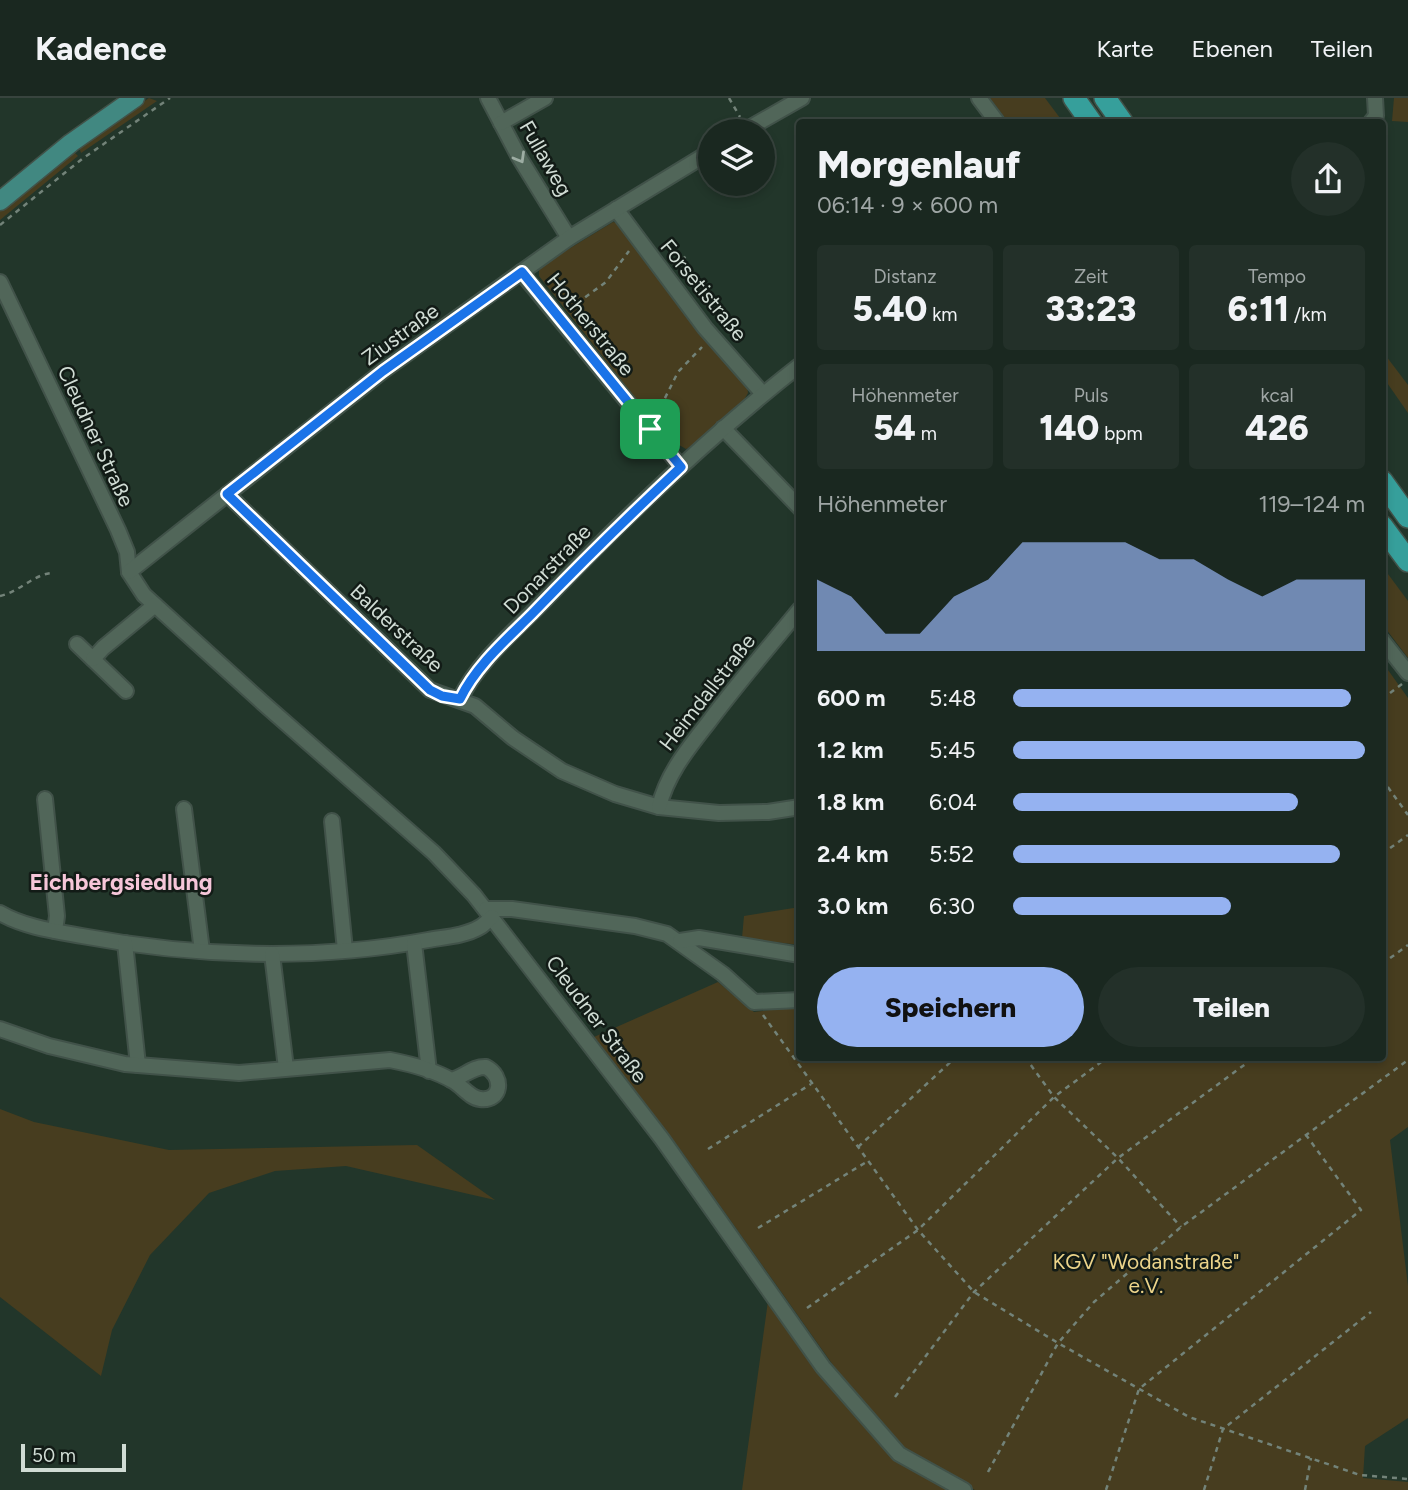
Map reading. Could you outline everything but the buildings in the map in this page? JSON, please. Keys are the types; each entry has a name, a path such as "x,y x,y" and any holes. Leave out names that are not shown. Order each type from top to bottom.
{"highway":[{"path":"1074,98 1089,119"},
{"path":"1105,98 1120,119"},
{"path":"1386,487 1408,517"},
{"path":"1386,531 1408,561"}],"main road":[{"path":"0,201 71,144 135,98"}],"street":[{"name":"Fullaweg","path":"488,98 519,157 569,239"},
{"path":"501,123 545,98"},
{"path":"765,119 802,98"},
{"path":"979,98 995,119"},
{"path":"1374,119 1376,116 1376,98"},
{"name":"Ziustraße","path":"129,572 383,371 569,239 698,159"},
{"name":"Forsetistraße","path":"616,209 712,336 763,394"},
{"name":"Hotherstraße","path":"522,272 681,467"},
{"name":"Cleudner Straße","path":"0,282 118,530 127,552 129,572 144,595 434,853 489,913 662,1139 823,1367 899,1454 964,1490"},
{"name":"Donarstraße","path":"460,699 470,680 491,656 601,543 723,428 796,368"},
{"path":"723,428 796,504"},
{"name":"Balderstraße","path":"227,494 430,690 475,706 522,745 562,771 615,794 659,807 719,813 768,812 796,808"},
{"path":"93,659 155,606"},
{"name":"Heimdallstraße","path":"659,807 673,769 796,613"},
{"path":"77,644 126,691"},
{"path":"1386,646 1408,676"},
{"path":"45,799 57,916 55,931"},
{"path":"184,809 202,951"},
{"path":"332,821 345,950"},
{"path":"0,913 15,921 55,931 125,943 202,951 272,954 414,943 466,933 480,927 489,913 512,909 635,926 667,934 680,941 754,1002 796,1000"},
{"path":"680,941 699,938 796,954"},
{"path":"125,943 138,1065"},
{"path":"414,943 429,1071"},
{"path":"272,954 286,1068"},
{"path":"0,1029 49,1046 138,1065 239,1073 390,1060 411,1064 451,1080"}],"path":[{"path":"0,225 82,159 170,98"},
{"path":"729,98 740,119"},
{"path":"558,317 606,282 638,240"},
{"path":"650,429 678,372 712,336"},
{"path":"0,596 12,593 43,574 51,573"},
{"path":"1386,695 1408,676"},
{"path":"1386,785 1408,815"},
{"path":"1386,851 1408,835"},
{"path":"1386,961 1408,945"},
{"path":"754,1002 918,1230 974,1292 1189,1417 1360,1475 1408,1479"},
{"path":"988,1472 1058,1343 1094,1302 1181,1227 1408,1060"},
{"path":"858,1147 952,1061"},
{"path":"1029,1061 1054,1097 1118,1158 1181,1227"},
{"path":"807,1308 918,1230 1054,1097 1103,1061"},
{"path":"895,1397 974,1292 1118,1158 1250,1061"},
{"path":"708,1149 811,1084"},
{"path":"1106,1490 1139,1389 1361,1210 1306,1135"},
{"path":"758,1228 868,1161"},
{"path":"1204,1490 1223,1429 1371,1312"},
{"path":"1305,1490 1311,1458"}],"green space":[{"path":"149,98 157,101 81,153 79,147"},
{"path":"990,98 1045,98 1061,119 1006,119"},
{"path":"1394,98 1408,98 1408,122 1392,121"},
{"path":"73,151 78,156 0,220 0,210"},
{"path":"613,222 617,223 704,337 747,386 748,393 744,400 694,445 686,449 667,438 539,276 539,270 544,264"},
{"path":"1386,356 1408,385 1408,413 1386,381"},
{"path":"1386,571 1408,601 1408,658 1386,629"},
{"name":"KGV \"Wodanstraße\" e.V.","path":"1386,667 1408,698 1408,1127 1390,1140 1408,1286 1408,1418 1365,1446 1363,1478 1408,1482 1408,1490 975,1490 900,1448 845,1382 682,1152 594,1037 718,982 754,1012 796,1007 796,1061 1386,1061"},
{"path":"796,908 796,945 742,938 744,916"},
{"path":"0,1109 34,1122 169,1150 417,1145 495,1200 346,1166 275,1171 209,1193 150,1255 112,1330 101,1376 0,1297"},
{"path":"768,1301 899,1454 957,1490 742,1490"}],"district":[{"name":"Eichbergsiedlung","path":"121,882"}],"route":[{"path":"522,272 650,429 681,467 601,543 491,656 470,680 460,699 442,696 430,690 227,494 383,371 522,272"}]}
